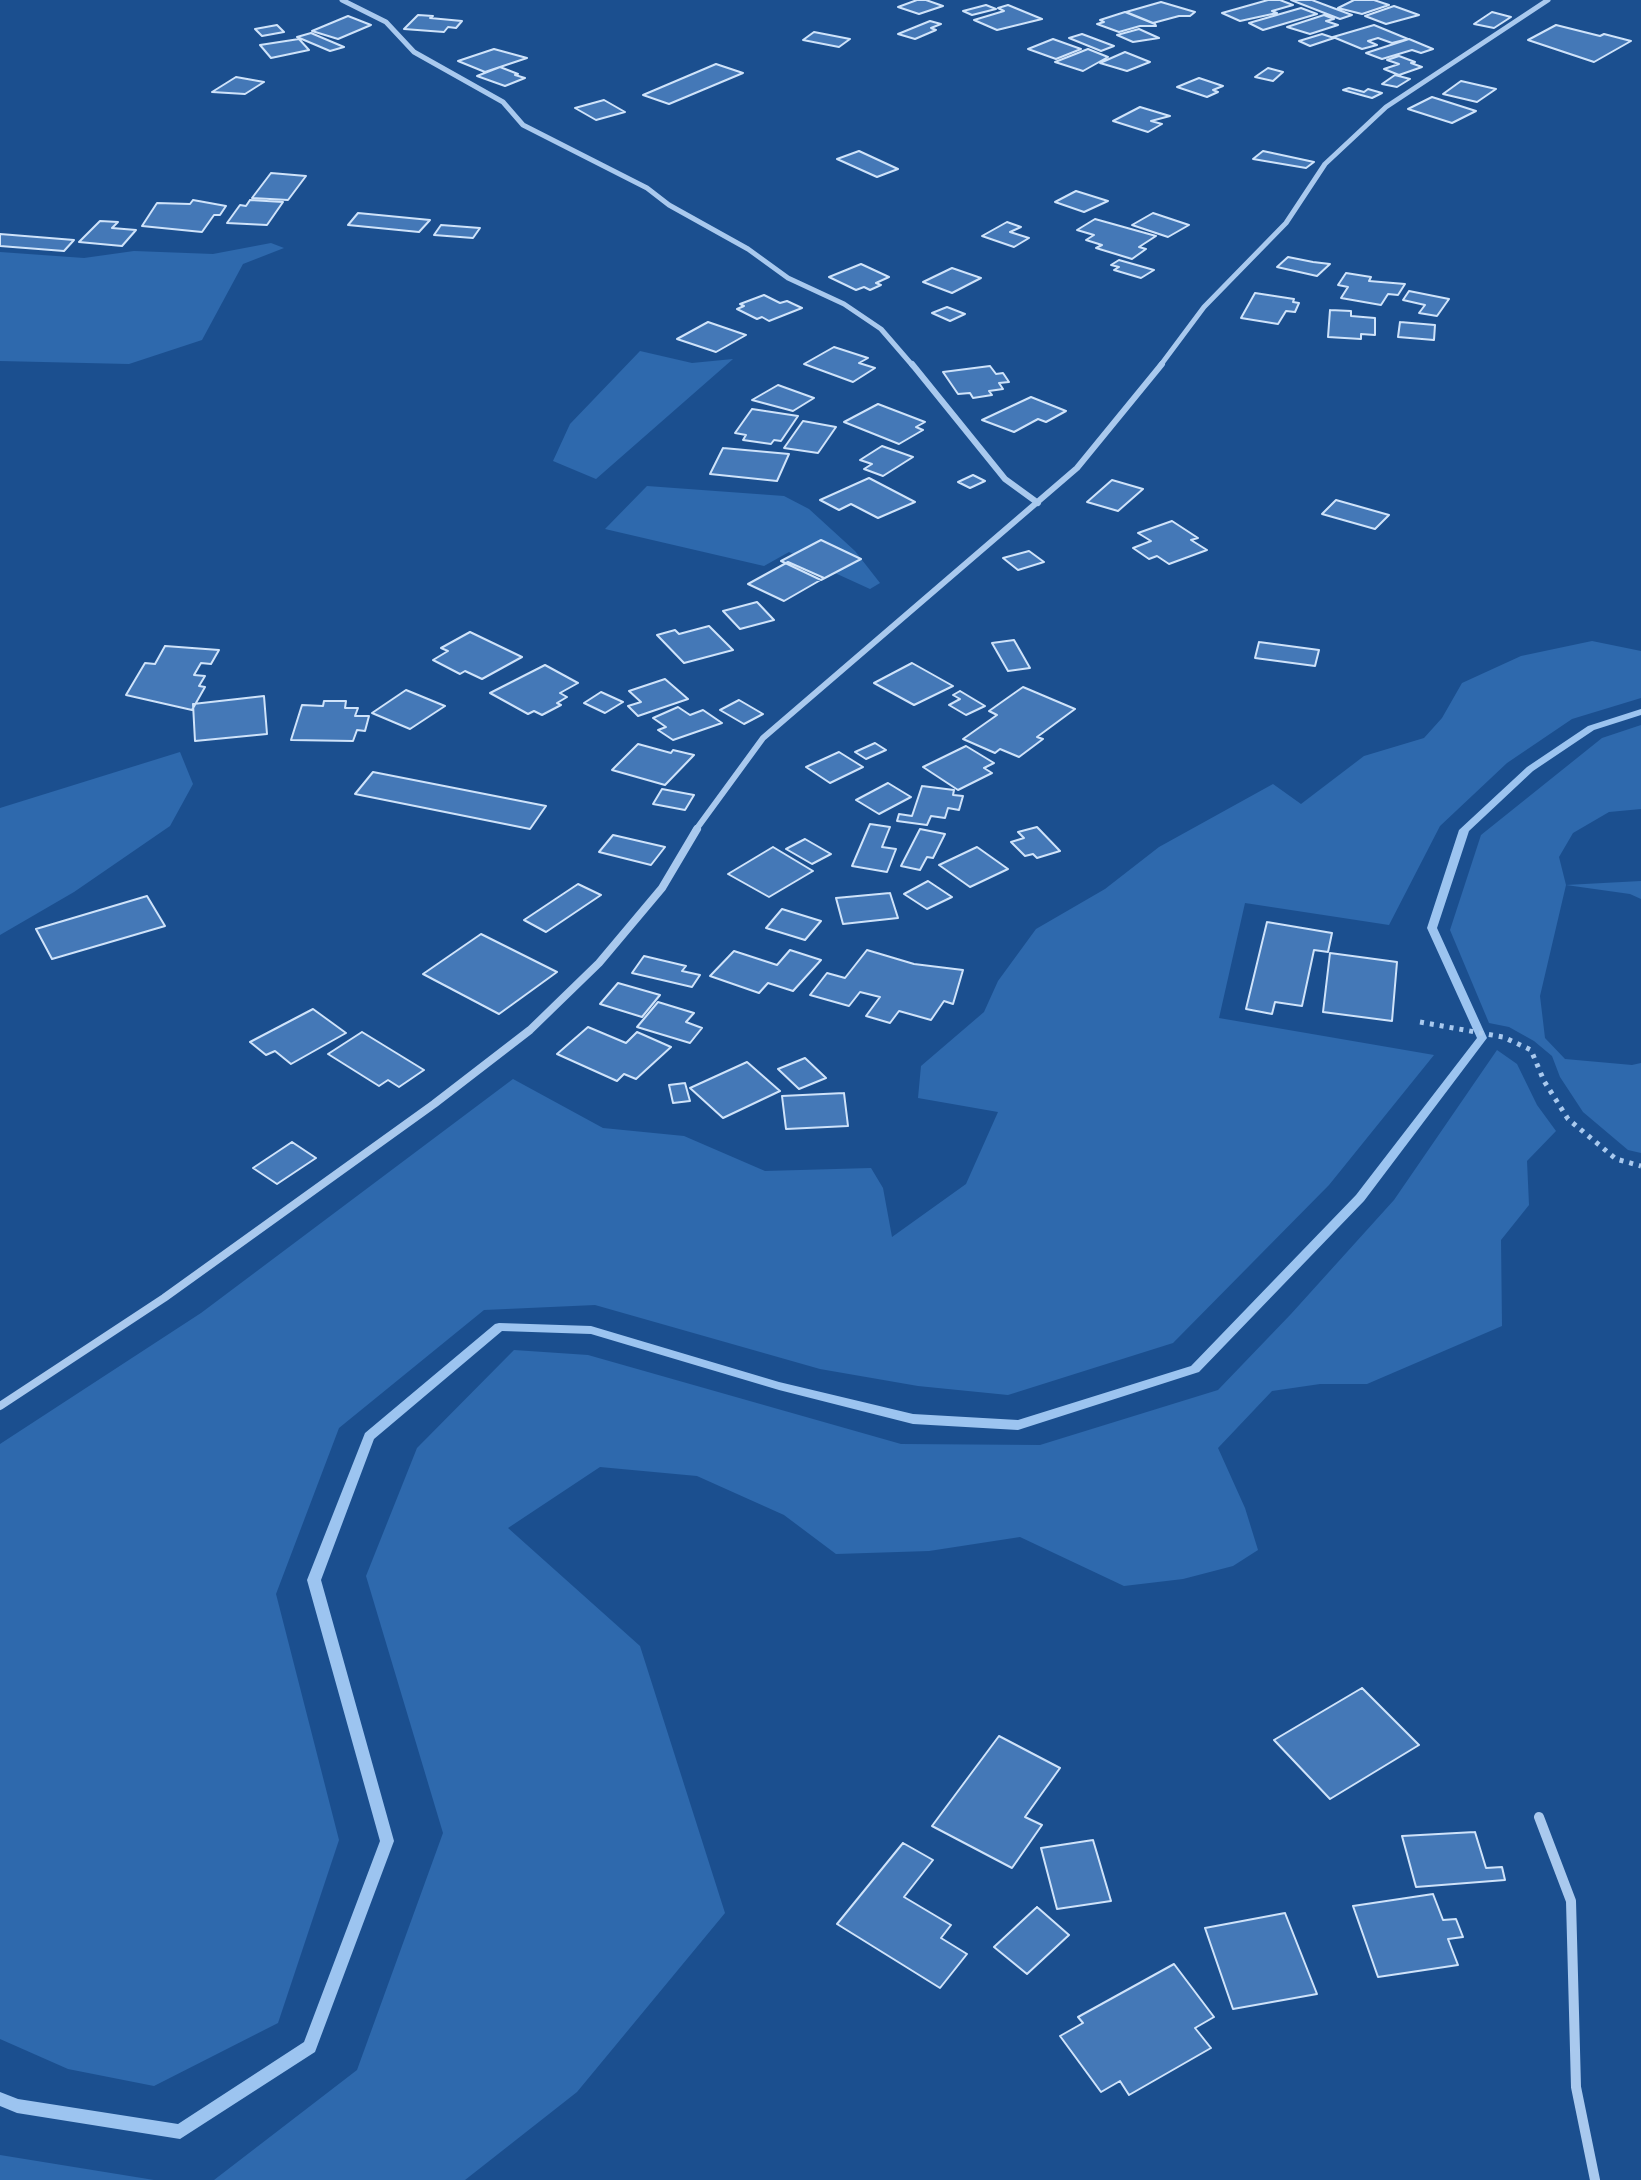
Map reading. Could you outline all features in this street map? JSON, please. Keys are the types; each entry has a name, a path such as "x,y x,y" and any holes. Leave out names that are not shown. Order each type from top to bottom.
{"street":[{"path":"342,0 386,22 414,52 503,102 523,125 647,188 669,205 748,249 788,278 844,304 881,329 941,397 1005,479 1038,503"},
{"path":"0,1406 164,1298 434,1104 530,1030 599,963 662,888 689,840 763,738 1077,468 1140,393 1204,307 1286,223 1325,164 1386,107 1548,0"},
{"path":"1539,1817 1571,1901 1576,2087 1595,2180"}],"path":[{"path":"1420,1022 1503,1037 1531,1050 1544,1081 1568,1119 1616,1159 1641,1166"}],"shaded area":[{"path":"271,243 284,248 243,264 202,340 129,364 0,361 0,252 84,258 134,251 213,254"},
{"path":"640,351 692,363 733,359 596,479 553,461 570,424"},
{"path":"647,486 784,496 809,509 855,551 880,583 870,589 789,552 764,566 605,529"},
{"path":"1592,641 1641,651 1641,698 1572,719 1507,763 1440,826 1389,925 1245,903 1219,1018 1434,1055 1329,1185 1173,1343 1008,1395 918,1386 820,1369 595,1305 484,1310 339,1428 276,1594 339,1840 278,2023 154,2086 68,2069 0,2039 0,1444 201,1313 513,1079 603,1128 684,1136 765,1171 871,1168 883,1188 892,1237 966,1184 998,1112 918,1098 921,1066 984,1012 998,981 1036,929 1105,889 1159,847 1273,784 1301,804 1364,756 1424,738 1442,718 1462,683 1521,656"},
{"path":"1641,725 1641,809 1609,812 1573,833 1559,857 1566,885 1540,996 1545,1038 1565,1059 1632,1065 1641,1063 1641,1153 1628,1150 1583,1112 1560,1077 1552,1056 1509,1027 1489,1023 1450,930 1481,835 1602,738"},
{"path":"180,752 193,784 170,826 74,892 0,935 0,808"},
{"path":"1641,881 1641,899 1630,894 1566,885"},
{"path":"1497,1050 1517,1064 1537,1105 1556,1131 1527,1161 1529,1205 1501,1240 1502,1326 1367,1384 1320,1384 1272,1391 1218,1448 1245,1508 1258,1550 1233,1566 1183,1579 1124,1586 1020,1537 929,1551 836,1554 784,1515 697,1476 600,1467 508,1528 640,1646 725,1913 577,2092 465,2180 214,2180 357,2070 443,1833 366,1576 417,1448 514,1350 588,1355 901,1444 1040,1445 1218,1390 1394,1200"},
{"path":"0,2155 154,2180 0,2180"}],"building":[{"path":"917,0 943,6 919,14 898,7"},
{"path":"1268,0 1293,5 1272,11 1277,13 1240,21 1222,13"},
{"path":"1291,0 1312,0 1352,15 1340,19"},
{"path":"1354,0 1374,0 1389,5 1362,14 1338,8"},
{"path":"1161,2 1195,12 1190,16 1153,23 1126,12"},
{"path":"986,5 996,9 972,15 963,11"},
{"path":"1008,5 1042,19 997,30 974,20 1004,11 998,8"},
{"path":"1394,6 1419,15 1386,24 1365,16"},
{"path":"1301,8 1317,14 1263,30 1249,23"},
{"path":"1125,12 1156,26 1140,26 1119,32 1097,24 1104,22 1100,20"},
{"path":"1492,12 1511,17 1494,28 1474,24"},
{"path":"418,15 462,21 456,28 448,27 444,32 404,29"},
{"path":"1324,15 1334,19 1326,21 1338,25 1310,34 1287,27"},
{"path":"348,16 371,25 338,39 312,31"},
{"path":"930,21 941,24 931,28 936,30 915,39 898,34"},
{"path":"277,25 284,32 262,36 255,29"},
{"path":"1374,25 1408,39 1392,43 1378,38 1368,41 1377,45 1362,49 1333,37"},
{"path":"1556,25 1631,41 1594,62 1528,40"},
{"path":"1139,29 1159,38 1133,42 1117,35"},
{"path":"814,32 850,39 839,47 803,40"},
{"path":"311,33 344,47 330,51 297,37"},
{"path":"1082,34 1114,46 1101,51 1069,38"},
{"path":"1322,34 1334,38 1310,46 1299,41"},
{"path":"299,39 309,50 271,58 260,45"},
{"path":"1053,39 1081,49 1056,59 1028,49"},
{"path":"1409,39 1433,49 1421,53 1412,50 1382,59 1366,53"},
{"path":"494,49 527,58 485,72 458,61"},
{"path":"1088,49 1108,57 1083,71 1055,62"},
{"path":"1125,52 1150,62 1127,71 1100,63"},
{"path":"1399,56 1422,67 1399,75 1384,69 1399,64 1387,60"},
{"path":"716,64 743,73 669,104 643,95"},
{"path":"500,67 525,78 505,86 477,76"},
{"path":"1268,68 1283,72 1273,81 1255,77"},
{"path":"1395,75 1410,79 1397,87 1382,84"},
{"path":"236,77 264,82 245,94 212,92"},
{"path":"1199,78 1223,86 1207,97 1177,87"},
{"path":"1461,81 1496,89 1477,102 1443,94"},
{"path":"1349,88 1382,93 1372,98 1343,90"},
{"path":"1432,97 1476,111 1452,123 1408,109"},
{"path":"604,100 625,112 596,120 575,108"},
{"path":"1140,107 1170,116 1151,121 1162,124 1148,132 1113,121"},
{"path":"859,151 898,169 877,177 837,159"},
{"path":"1263,151 1314,162 1306,168 1253,159"},
{"path":"271,173 306,176 288,200 252,198"},
{"path":"1076,191 1108,201 1084,212 1055,202"},
{"path":"193,200 226,206 220,215 214,215 202,232 142,226 157,203 190,204"},
{"path":"250,200 283,202 267,225 227,223 240,205 246,206"},
{"path":"358,213 430,220 419,232 348,225"},
{"path":"1153,213 1189,225 1168,237 1132,225"},
{"path":"1095,219 1156,236 1139,247 1146,249 1132,259 1096,248 1102,245 1086,240 1094,235 1077,230"},
{"path":"100,221 118,222 112,228 136,230 122,246 79,242"},
{"path":"1007,222 1021,227 1010,232 1029,238 1014,247 982,236"},
{"path":"441,225 480,228 473,238 434,235"},
{"path":"0,234 74,240 64,251 0,246"},
{"path":"1288,257 1330,264 1317,276 1277,267"},
{"path":"1119,260 1154,270 1141,278 1114,270 1119,267 1111,265"},
{"path":"861,264 889,277 870,290 864,287 856,290 829,277"},
{"path":"952,268 981,278 952,293 923,282"},
{"path":"1346,273 1371,277 1369,281 1405,284 1398,295 1388,294 1381,305 1341,298 1348,287 1338,285"},
{"path":"1409,291 1449,299 1437,316 1419,313 1425,305 1403,300"},
{"path":"1255,293 1294,299 1293,302 1299,303 1295,312 1286,311 1278,324 1241,318"},
{"path":"764,295 802,308 769,321 737,309 744,306 740,304"},
{"path":"947,307 965,314 950,321 932,313"},
{"path":"1330,310 1351,311 1351,316 1375,318 1375,335 1361,334 1361,339 1328,337"},
{"path":"708,322 746,335 716,352 677,339"},
{"path":"1400,322 1435,325 1434,340 1398,337"},
{"path":"834,347 868,358 859,363 875,368 853,382 804,364"},
{"path":"990,366 996,374 1003,373 1009,382 999,383 1003,389 989,391 992,395 973,398 970,393 958,394 943,372"},
{"path":"778,385 814,398 793,411 752,400"},
{"path":"1031,397 1066,411 1046,422 1038,419 1014,432 982,420"},
{"path":"878,404 925,422 916,427 923,430 899,444 844,422"},
{"path":"752,409 798,416 781,441 774,440 771,444 743,440 746,435 735,433"},
{"path":"803,421 836,427 818,453 784,448"},
{"path":"882,446 913,457 883,476 864,469 872,464 860,460"},
{"path":"723,448 789,454 777,481 710,474"},
{"path":"973,475 985,481 970,488 958,482"},
{"path":"869,478 915,502 878,518 851,504 839,510 820,500"},
{"path":"1112,480 1143,489 1118,511 1087,502"},
{"path":"1336,500 1389,515 1375,529 1322,514"},
{"path":"1172,521 1198,538 1191,540 1207,550 1169,564 1157,556 1149,559 1133,548 1151,541 1138,533"},
{"path":"821,540 861,559 821,580 781,561"},
{"path":"1029,551 1044,562 1018,570 1003,558"},
{"path":"788,562 824,578 784,601 748,584"},
{"path":"757,602 774,620 740,629 723,611"},
{"path":"709,626 733,650 684,663 657,635 675,630 679,634"},
{"path":"470,632 522,657 482,679 465,671 460,674 433,660 448,651 441,648"},
{"path":"1014,640 1030,668 1008,671 992,643"},
{"path":"1259,642 1319,650 1315,666 1255,658"},
{"path":"165,646 219,650 211,664 201,663 194,675 205,676 199,686 205,687 192,710 126,695 145,663 155,664"},
{"path":"912,663 953,686 914,705 874,683"},
{"path":"545,665 578,683 560,693 567,697 557,703 561,705 542,715 534,711 528,714 490,693"},
{"path":"665,679 688,699 638,716 628,706 641,702 629,691"},
{"path":"1023,687 1075,709 1037,737 1043,739 1019,757 1000,749 995,753 963,739 997,715 989,711"},
{"path":"406,690 445,706 410,729 372,713"},
{"path":"960,691 985,706 966,715 949,705 960,699 953,695"},
{"path":"601,692 623,702 605,713 584,703"},
{"path":"264,696 267,734 195,741 193,704"},
{"path":"739,700 763,714 744,724 720,710"},
{"path":"324,701 346,701 345,708 358,708 355,716 369,716 365,731 357,730 353,741 291,740 302,705 323,706"},
{"path":"678,707 690,715 703,710 722,723 673,740 658,730 666,727 653,718"},
{"path":"875,743 886,750 866,759 855,752"},
{"path":"638,744 671,753 673,750 694,755 665,785 612,770"},
{"path":"966,746 994,763 984,768 992,773 958,790 923,767"},
{"path":"839,752 863,767 830,783 806,767"},
{"path":"373,772 546,806 530,829 355,794"},
{"path":"888,783 911,797 879,814 856,800"},
{"path":"922,786 954,790 953,795 963,796 959,810 948,808 945,818 931,816 927,825 897,821 899,814 912,816"},
{"path":"662,789 694,795 685,810 653,804"},
{"path":"870,824 890,827 882,847 896,849 887,872 852,866"},
{"path":"1037,827 1060,851 1037,858 1033,854 1025,856 1011,842 1024,838 1018,832"},
{"path":"920,829 945,834 933,858 927,857 920,870 901,866"},
{"path":"613,835 665,847 651,865 599,852"},
{"path":"805,839 831,854 812,864 786,849"},
{"path":"773,847 813,871 769,897 728,874"},
{"path":"977,847 1008,869 970,887 939,865"},
{"path":"928,881 952,897 927,909 904,894"},
{"path":"578,884 601,895 546,932 524,920"},
{"path":"890,893 898,918 843,924 836,898"},
{"path":"147,896 165,926 52,959 36,929"},
{"path":"782,909 821,921 805,940 766,928"},
{"path":"1267,922 1332,933 1328,952 1314,950 1302,1006 1275,1002 1272,1014 1246,1009"},
{"path":"481,934 557,972 499,1014 423,974"},
{"path":"790,950 821,960 793,991 768,983 759,993 710,976 734,951 777,965"},
{"path":"867,950 914,964 963,970 953,1004 944,1001 931,1020 899,1011 890,1023 866,1016 880,997 860,992 849,1006 810,995 827,973 845,978"},
{"path":"1330,953 1397,962 1392,1021 1323,1012"},
{"path":"644,956 686,966 682,971 700,975 692,987 632,973"},
{"path":"618,983 660,995 642,1017 600,1004"},
{"path":"658,1002 694,1013 686,1022 702,1028 690,1043 637,1027"},
{"path":"313,1009 346,1033 291,1064 275,1051 266,1055 250,1042"},
{"path":"588,1027 626,1043 637,1032 671,1047 636,1079 624,1074 617,1081 557,1054"},
{"path":"362,1032 424,1070 399,1087 388,1080 379,1086 328,1054"},
{"path":"805,1058 826,1078 799,1089 778,1069"},
{"path":"747,1062 780,1091 723,1118 690,1088"},
{"path":"685,1083 690,1101 673,1103 669,1085"},
{"path":"844,1093 848,1126 786,1129 782,1096"},
{"path":"292,1142 316,1158 277,1184 253,1168"},
{"path":"1362,1688 1419,1745 1330,1799 1274,1740"},
{"path":"999,1736 1060,1768 1025,1817 1042,1825 1012,1868 932,1826"},
{"path":"1475,1832 1486,1868 1502,1867 1505,1880 1416,1887 1402,1836"},
{"path":"1093,1840 1111,1901 1057,1909 1041,1848"},
{"path":"903,1843 933,1860 904,1897 951,1925 941,1938 967,1954 940,1988 837,1924"},
{"path":"1433,1894 1443,1920 1456,1919 1463,1937 1448,1939 1458,1965 1378,1977 1353,1906"},
{"path":"1037,1907 1069,1935 1027,1974 994,1947"},
{"path":"1285,1913 1317,1994 1233,2009 1205,1928"},
{"path":"1174,1964 1214,2017 1195,2028 1211,2048 1129,2095 1120,2081 1101,2092 1060,2036 1083,2023 1078,2017"}],"waterway":[{"path":"0,2099 17,2106 180,2132 310,2047 387,1841 314,1580 369,1436 499,1327 591,1330 779,1386 913,1419 1018,1425 1195,1369 1360,1198 1482,1038 1432,928 1464,830 1530,769 1591,728 1641,712"}]}
